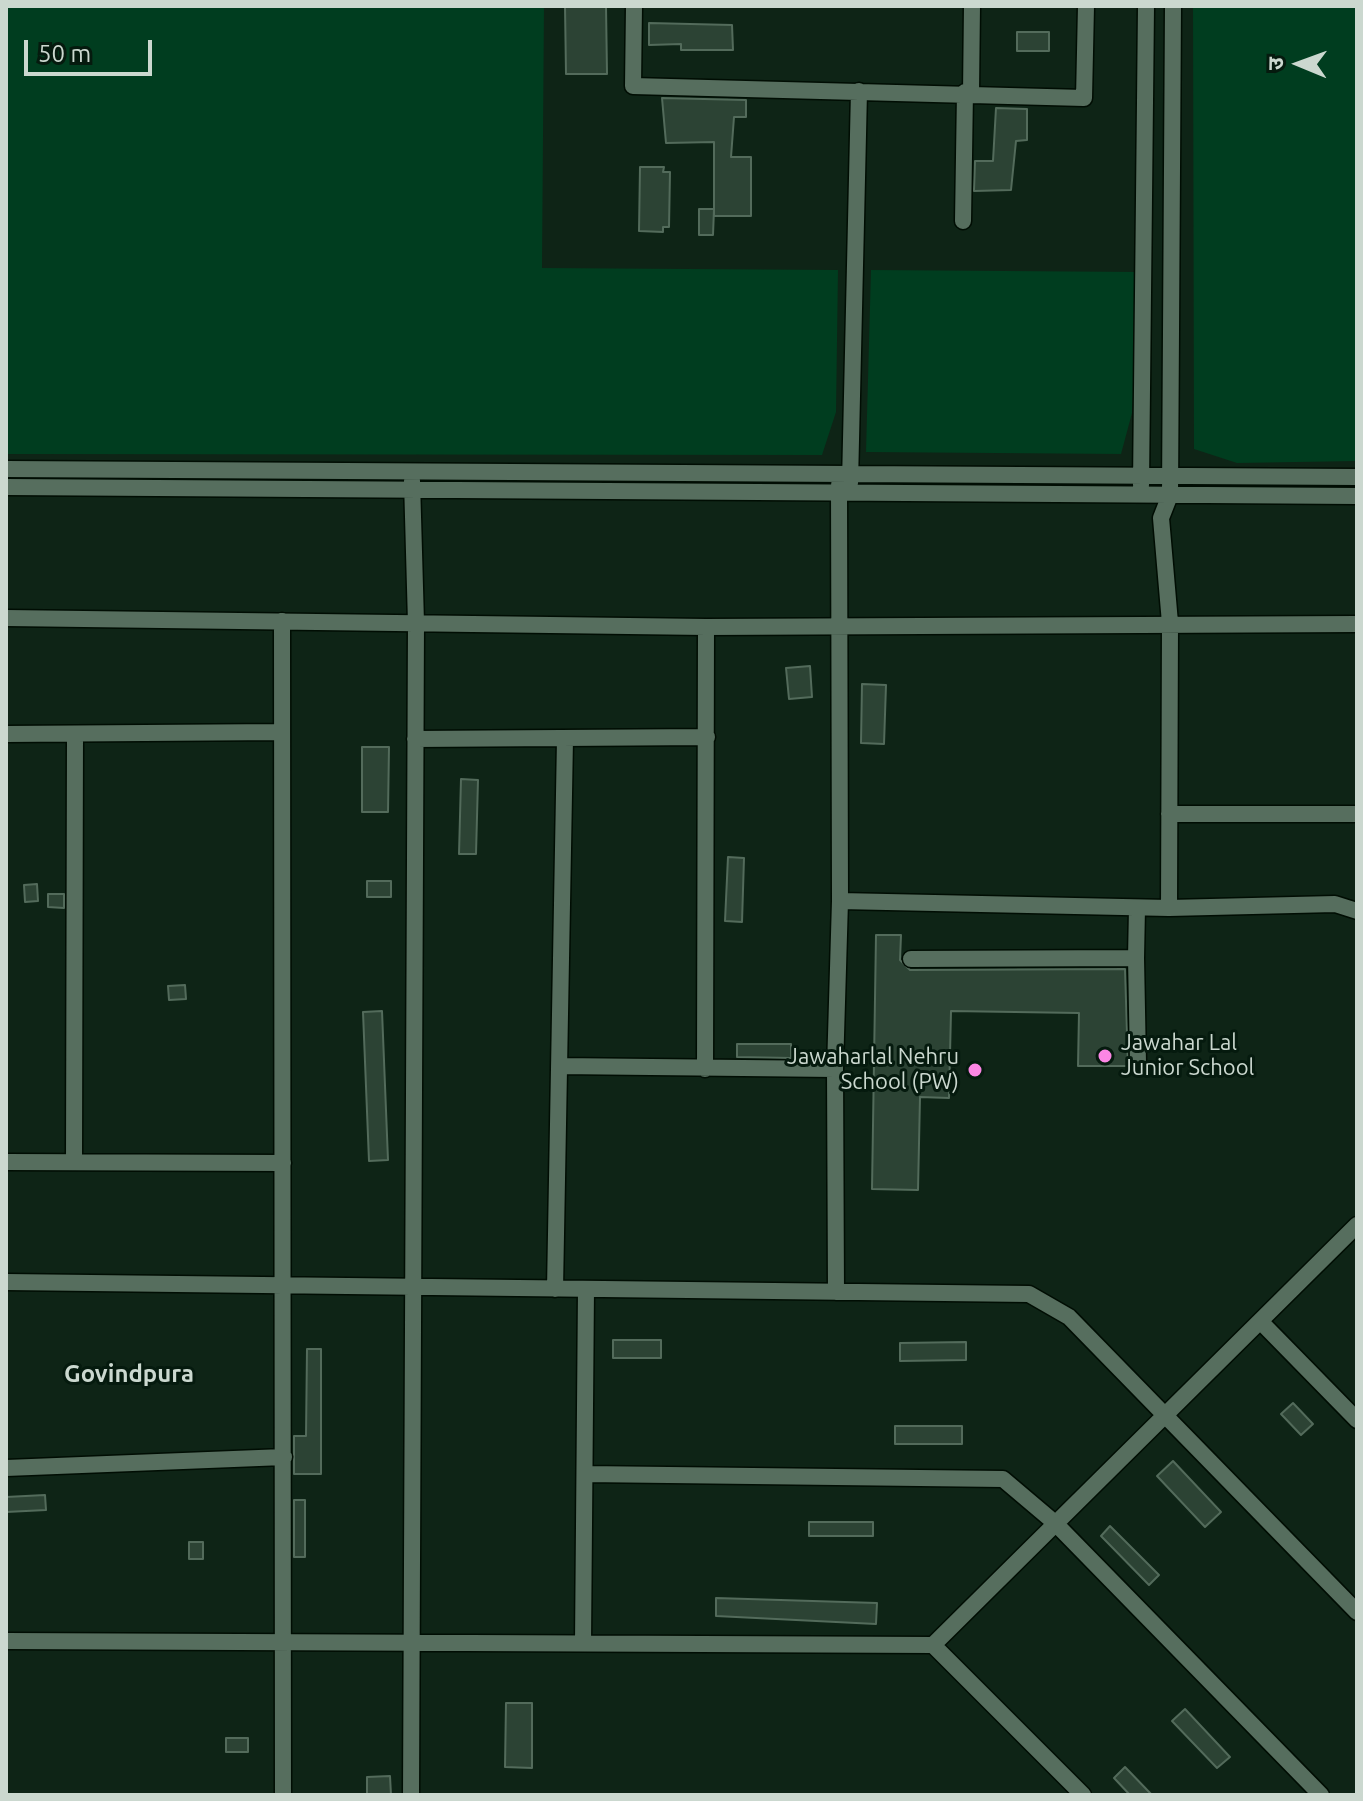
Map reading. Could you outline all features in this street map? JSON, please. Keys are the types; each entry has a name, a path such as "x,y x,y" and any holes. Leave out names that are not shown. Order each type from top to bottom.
{"street":[{"path":"634,6 633,86 968,92 1084,98 1086,6"},
{"path":"963,221 972,6"},
{"path":"1140,497 1146,6"},
{"path":"1169,908 1170,623 1161,518 1170,495 1173,6"},
{"path":"836,1292 835,1069 840,901 838,625 859,91"},
{"path":"6,469 1357,477"},
{"path":"411,1795 416,623 412,472"},
{"path":"6,487 1140,497 1357,496"},
{"path":"1140,497 1161,518"},
{"path":"6,618 706,627 1357,624"},
{"path":"282,621 283,1795"},
{"path":"705,1069 706,627"},
{"path":"6,734 282,732"},
{"path":"74,1162 75,734"},
{"path":"415,739 707,737"},
{"path":"555,1289 565,739"},
{"path":"1169,814 1357,814"},
{"path":"840,901 1137,908 1335,904 1357,911"},
{"path":"1137,908 1138,1063"},
{"path":"911,959 1136,958"},
{"path":"559,1066 835,1069"},
{"path":"6,1162 283,1163"},
{"path":"933,1645 1260,1321 1354,1235"},
{"path":"6,1282 1029,1294 1069,1317 1357,1612"},
{"path":"583,1643 586,1289"},
{"path":"1260,1321 1357,1420"},
{"path":"6,1468 284,1457"},
{"path":"585,1474 1003,1479 1055,1523 1321,1795"},
{"path":"6,1641 933,1645 1083,1795"}],"green space":[{"path":"6,6 544,6 542,268 838,270 836,412 822,455 6,454"},
{"path":"1193,6 1357,6 1357,461 1237,463 1194,449"},
{"path":"871,270 1141,272 1132,413 1121,454 866,452"}],"building":[{"path":"565,6 606,6 607,74 566,74"},
{"path":"649,23 732,25 733,50 681,50 681,44 649,45"},
{"path":"1017,32 1049,32 1049,51 1017,51"},
{"path":"662,98 746,100 746,117 734,117 731,157 751,157 751,216 714,216 714,142 666,143"},
{"path":"996,108 1027,109 1027,140 1016,141 1011,190 974,191 975,161 993,161"},
{"path":"640,167 664,167 663,172 670,172 669,227 663,227 663,232 639,231"},
{"path":"699,209 714,209 713,235 699,235"},
{"path":"810,666 812,697 789,699 786,668"},
{"path":"862,684 886,685 884,744 861,743"},
{"path":"362,747 389,747 388,812 362,812"},
{"path":"461,779 478,780 476,854 459,854"},
{"path":"728,857 744,858 742,922 725,921"},
{"path":"367,881 391,881 391,897 367,897"},
{"path":"37,884 38,901 25,902 24,885"},
{"path":"48,894 64,894 64,908 48,907"},
{"path":"876,935 901,935 900,960 910,970 1125,969 1128,1066 1078,1066 1079,1013 951,1011 949,1098 920,1097 918,1190 872,1189"},
{"path":"185,985 186,999 169,1000 168,986"},
{"path":"382,1011 388,1160 369,1161 363,1012"},
{"path":"737,1044 791,1044 791,1058 737,1057"},
{"path":"613,1340 661,1340 661,1358 613,1358"},
{"path":"966,1342 966,1360 900,1361 900,1343"},
{"path":"307,1349 321,1349 321,1474 294,1474 294,1436 306,1436"},
{"path":"1293,1403 1313,1424 1301,1435 1281,1414"},
{"path":"895,1426 962,1426 962,1444 895,1444"},
{"path":"1173,1461 1221,1512 1205,1527 1157,1476"},
{"path":"45,1495 46,1510 6,1512 6,1497"},
{"path":"294,1500 305,1500 305,1557 294,1557"},
{"path":"809,1522 873,1522 873,1536 809,1536"},
{"path":"1110,1526 1159,1575 1149,1585 1101,1536"},
{"path":"189,1542 203,1542 203,1559 189,1559"},
{"path":"716,1598 877,1603 876,1624 716,1616"},
{"path":"506,1703 532,1703 532,1768 505,1767"},
{"path":"1185,1709 1230,1757 1217,1768 1172,1721"},
{"path":"226,1738 248,1738 248,1752 226,1752"},
{"path":"1125,1767 1152,1795 1130,1795 1114,1778"},
{"path":"390,1776 391,1795 367,1795 367,1777"}],"place":[{"name":"Jawahar Lal Junior School","path":"1105,1056"},
{"name":"Jawaharlal Nehru School (PW)","path":"975,1070"}],"district":[{"name":"Govindpura","path":"129,1374"}]}
